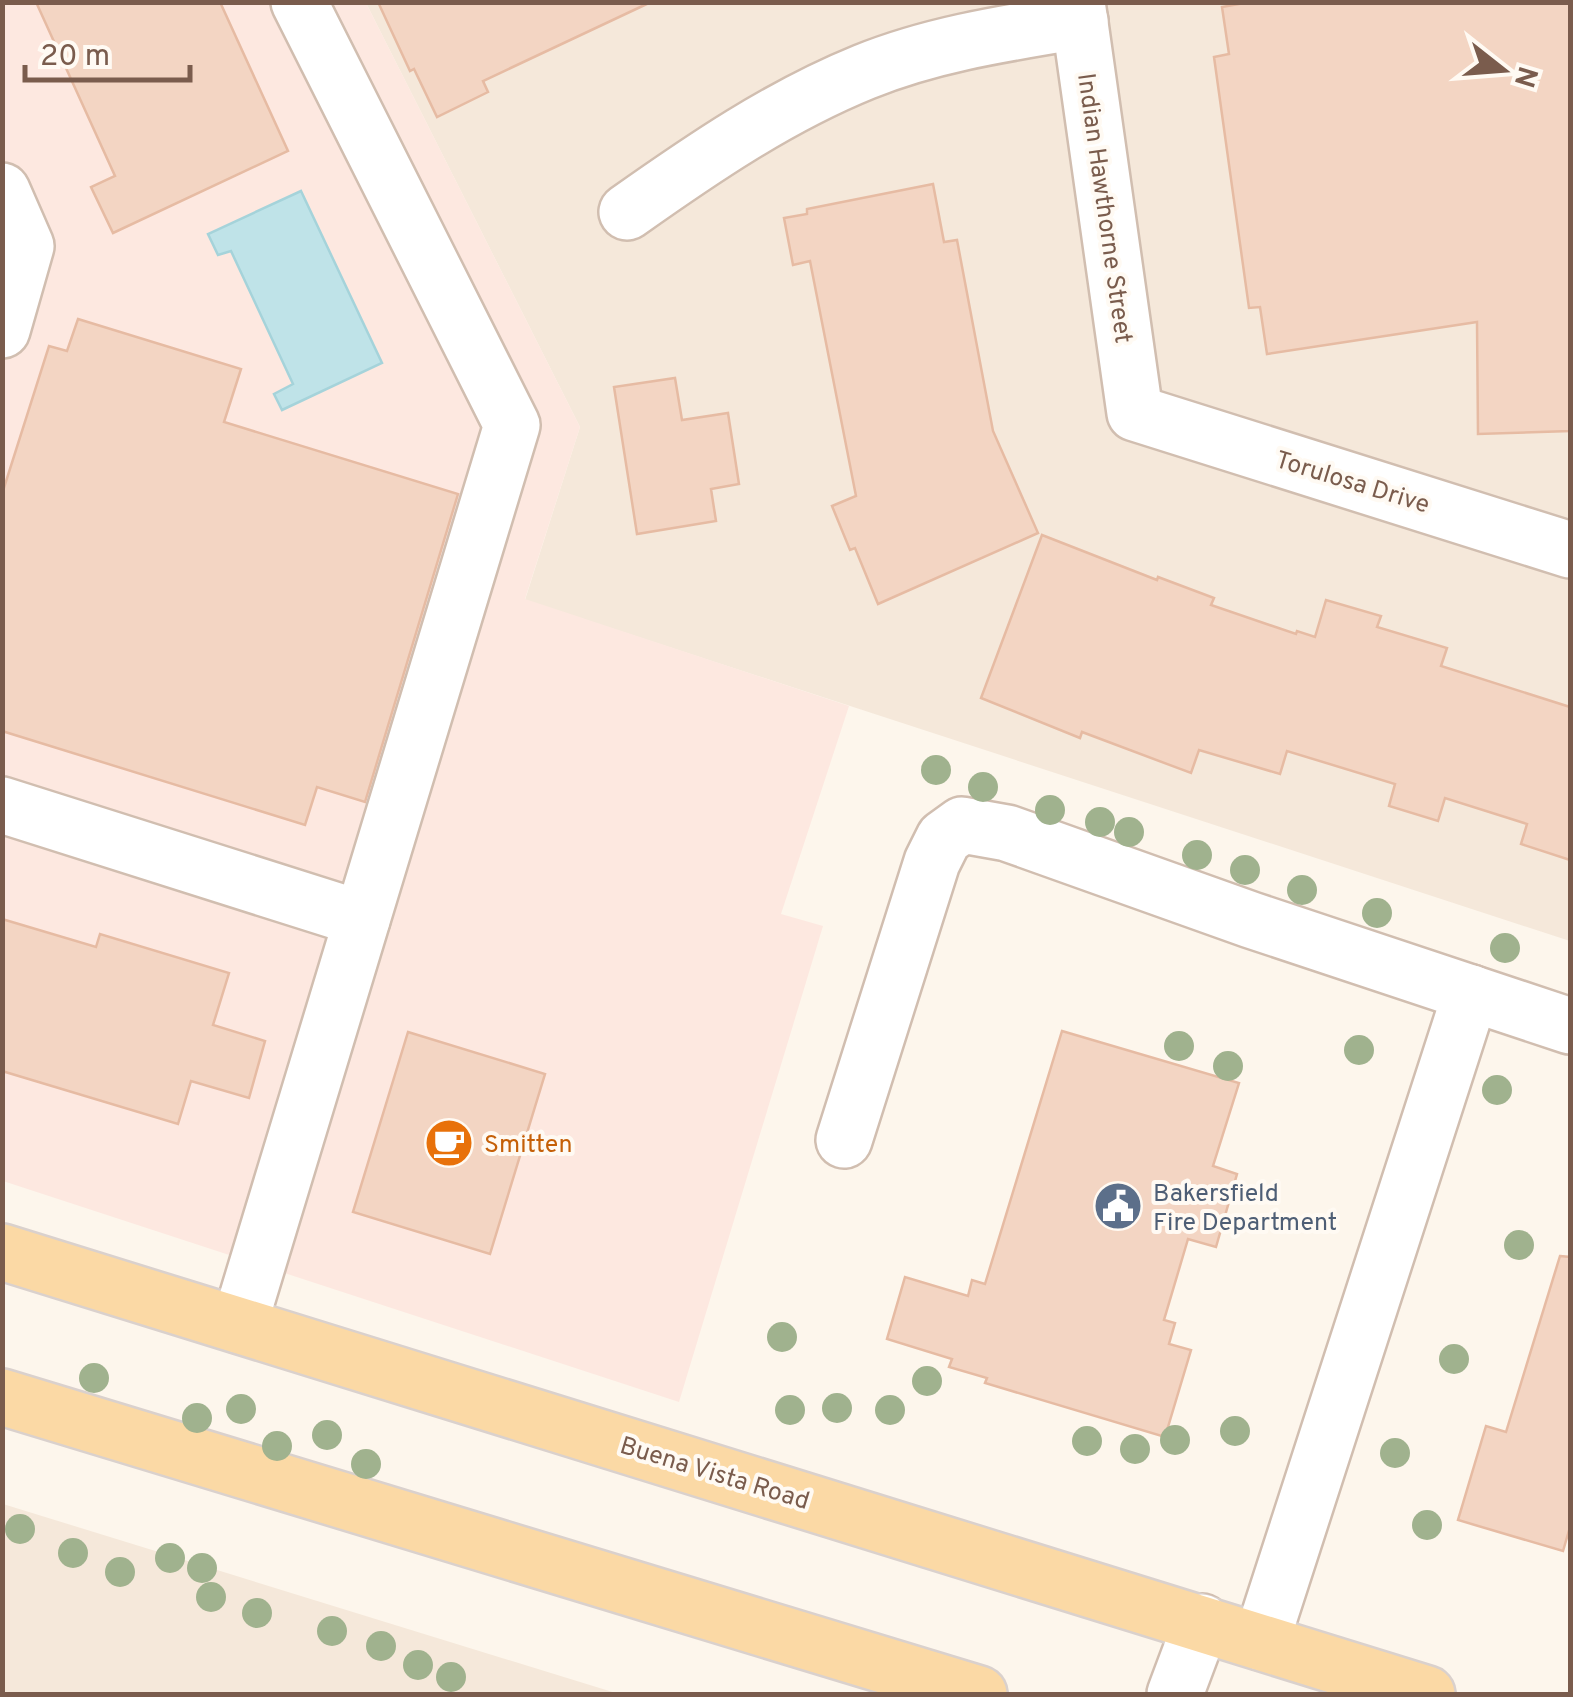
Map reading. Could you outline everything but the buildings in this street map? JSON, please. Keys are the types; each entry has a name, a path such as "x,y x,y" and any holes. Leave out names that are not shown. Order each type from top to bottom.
{"main road":[{"name":"Buena Vista Road","path":"2,1252 1202,1622 1261,1642 1314,1677 1427,1694"},
{"path":"2,1397 979,1694"}],"street":[{"path":"239,1324 512,425 300,2"},
{"path":"627,212 774,114 865,71 965,40 1079,12"},
{"name":"Indian Hawthorne Street","path":"1079,12 1136,413"},
{"path":"2,191 26,246 2,330"},
{"name":"Torulosa Drive","path":"1136,413 1570,550"},
{"path":"2,805 362,920"},
{"path":"844,1140 932,862 944,838 962,825 1007,833 1570,1026"},
{"path":"1261,1642 1471,994"},
{"path":"1175,1694 1202,1622"}],"shaded area":[{"path":"3,3 366,3 580,427 525,599 849,706 781,914 823,926 679,1402 3,1181"},
{"path":"366,3 1570,3 1570,941 525,600 580,427"},
{"path":"3,1504 619,1694 3,1694"}],"water":[{"path":"301,191 382,363 282,410 274,394 293,384 231,251 218,255 208,234"}],"place":[{"name":"Smitten","path":"449,1143"},
{"name":"Bakersfield Fire Department","path":"1118,1206"}]}
